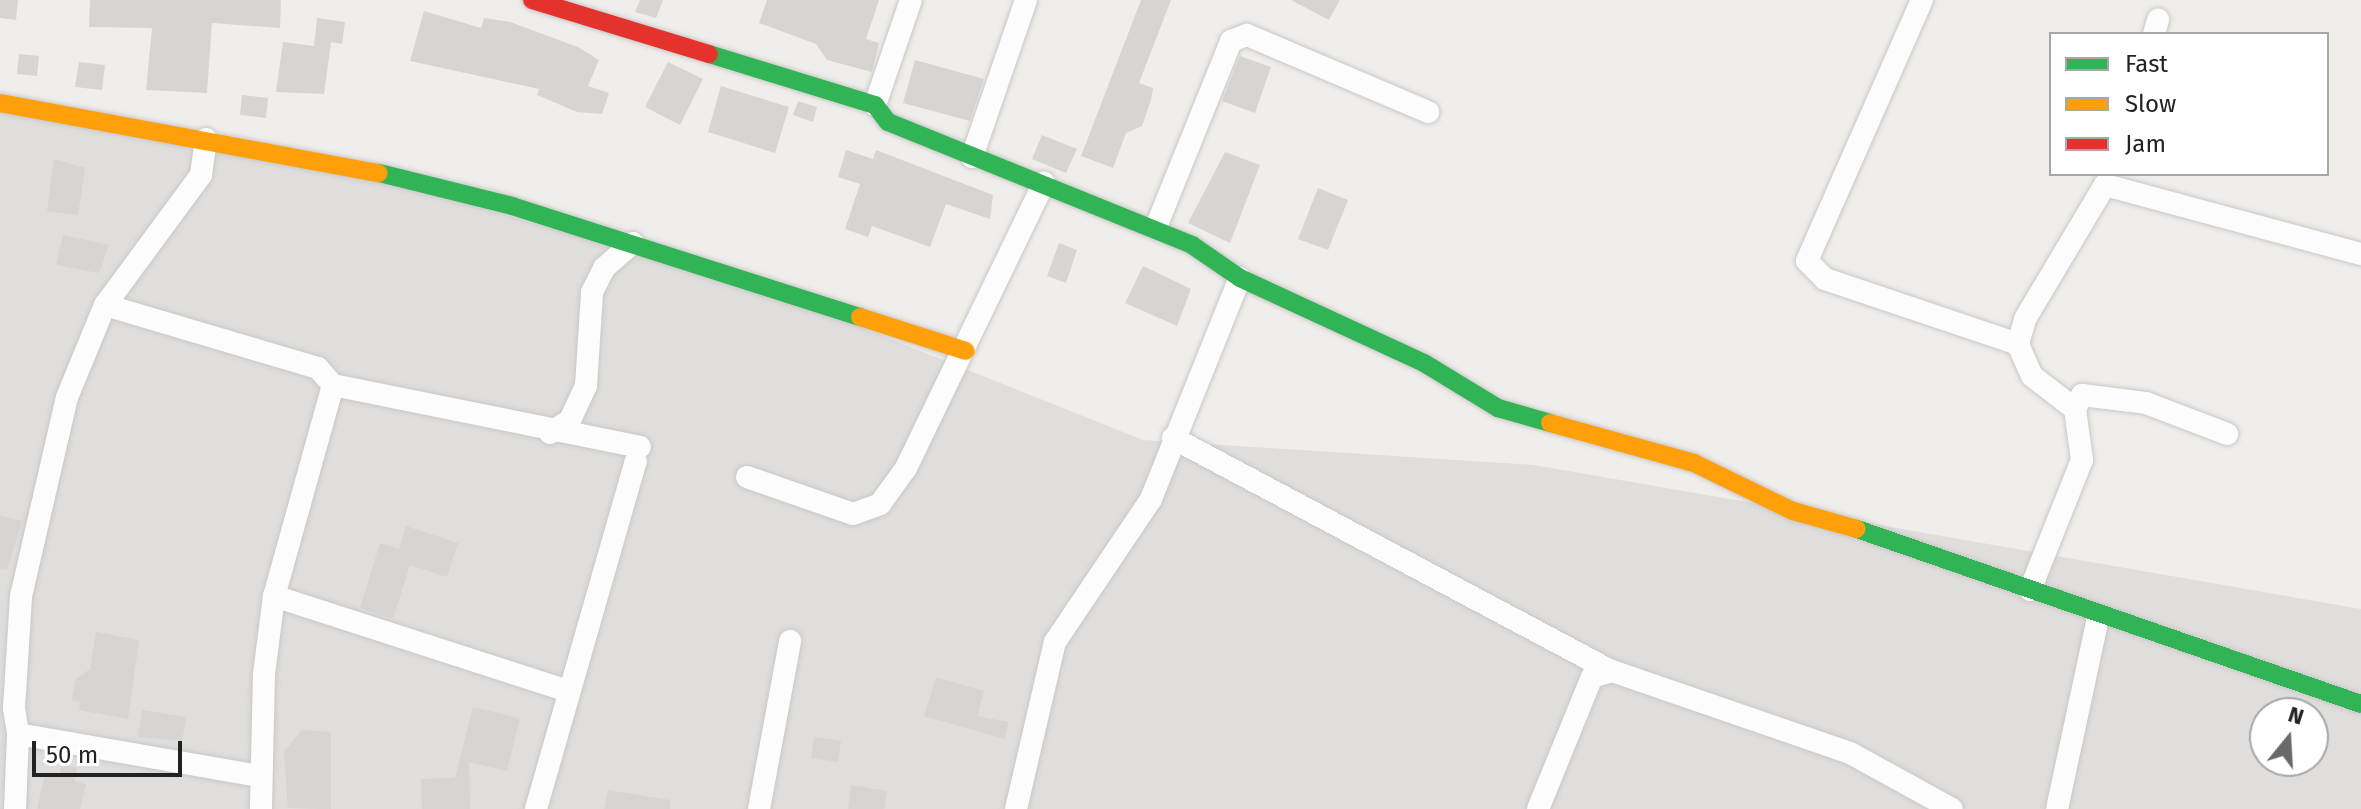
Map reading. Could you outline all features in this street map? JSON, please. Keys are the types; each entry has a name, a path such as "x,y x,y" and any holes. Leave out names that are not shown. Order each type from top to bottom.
{"street":[{"path":"532,0 875,105 888,122 1156,227 1240,278 1424,363 1498,408 1694,463 1779,506 1931,550 2098,617 2361,704"},
{"path":"875,105 911,0"},
{"path":"972,157 1026,0"},
{"path":"1922,0 1807,261 1825,279 2018,344 2032,376 2075,409 2082,460 2030,590"},
{"path":"1156,227 1231,41 1247,35 1428,112"},
{"path":"0,103 357,168 633,243 966,351"},
{"path":"15,809 19,613 45,469 105,305 201,175 206,139"},
{"path":"2018,344 2106,180 2361,254"},
{"path":"747,477 832,510 853,514 880,504 966,351 1044,183"},
{"path":"550,433 570,420 586,386 592,292 604,268 633,243"},
{"path":"1016,809 1055,642 1151,499 1240,278"},
{"path":"105,305 318,368 333,385 638,454 565,690 536,809"},
{"path":"261,809 258,776 274,596 333,385"},
{"path":"2075,409 2089,393 2146,403 2227,434"},
{"path":"1173,438 1612,671 1850,753 1952,809"},
{"path":"274,596 565,690"},
{"path":"2057,809 2098,617"},
{"path":"759,809 790,641"},
{"path":"1538,809 1592,677 1612,671"},
{"path":"18,734 258,776"}],"shaded area":[{"path":"0,96 279,151 765,289 1143,440 1534,465 2361,609 2361,809 0,809"}],"building":[{"path":"0,0 18,0 16,20 0,18"},
{"path":"90,0 281,0 280,28 212,23 207,93 146,90 152,28 89,27"},
{"path":"640,0 663,0 656,18 635,12"},
{"path":"767,0 879,0 866,39 879,43 872,72 827,60 816,44 759,23"},
{"path":"1141,0 1171,0 1139,83 1153,88 1151,100 1142,126 1126,133 1113,168 1081,156"},
{"path":"1291,0 1340,0 1329,20"},
{"path":"424,11 481,28 484,18 510,22 578,47 599,60 588,86 609,93 602,114 577,112 537,95 539,89 410,61"},
{"path":"317,18 345,22 342,44 331,42 324,94 276,92 283,42 314,46"},
{"path":"19,54 39,56 37,76 17,74"},
{"path":"1240,56 1271,67 1255,113 1222,101"},
{"path":"915,60 984,79 970,121 903,103"},
{"path":"79,62 105,65 102,90 75,87"},
{"path":"668,62 703,79 680,125 645,107"},
{"path":"721,86 789,107 775,153 708,132"},
{"path":"242,95 268,98 266,118 240,115"},
{"path":"798,101 817,107 813,122 793,115"},
{"path":"1042,135 1077,149 1066,173 1032,159"},
{"path":"846,150 873,159 876,150 993,195 990,219 946,204 930,247 872,226 868,237 845,229 860,184 838,177"},
{"path":"1225,152 1260,165 1230,243 1188,223"},
{"path":"54,159 85,168 78,215 47,211"},
{"path":"1318,188 1348,200 1328,250 1298,239"},
{"path":"63,235 109,245 99,273 56,265"},
{"path":"1059,243 1077,250 1066,283 1047,276"},
{"path":"1143,266 1191,289 1177,326 1125,303"},
{"path":"0,516 22,521 7,570 0,569"},
{"path":"406,526 458,543 447,577 410,565 393,619 360,608 380,543 399,549"},
{"path":"96,632 139,640 128,719 79,710 81,702 72,700 76,679 90,669"},
{"path":"936,677 984,691 977,716 1008,722 1005,739 924,716"},
{"path":"473,707 520,718 507,771 469,762 470,809 422,809 421,779 455,778"},
{"path":"142,710 186,717 182,741 138,737"},
{"path":"301,730 331,732 331,809 288,808 284,752"},
{"path":"814,737 841,741 838,762 811,758"},
{"path":"62,764 77,768 74,781 86,784 80,809 37,809 45,774 59,777"},
{"path":"851,785 887,791 884,809 848,809"},
{"path":"608,790 670,800 670,809 604,809"}],"traffic: fast":[{"path":"709,54 875,105 888,122 1192,245 1240,278 1424,363 1498,408 1550,423"},
{"path":"379,173 512,206 860,317"},
{"path":"1857,529 2361,704"}],"traffic: slow":[{"path":"0,103 379,173"},
{"path":"860,317 966,351"},
{"path":"1550,423 1694,463 1793,511 1857,529"}],"traffic: jam":[{"path":"532,0 709,54"}]}
